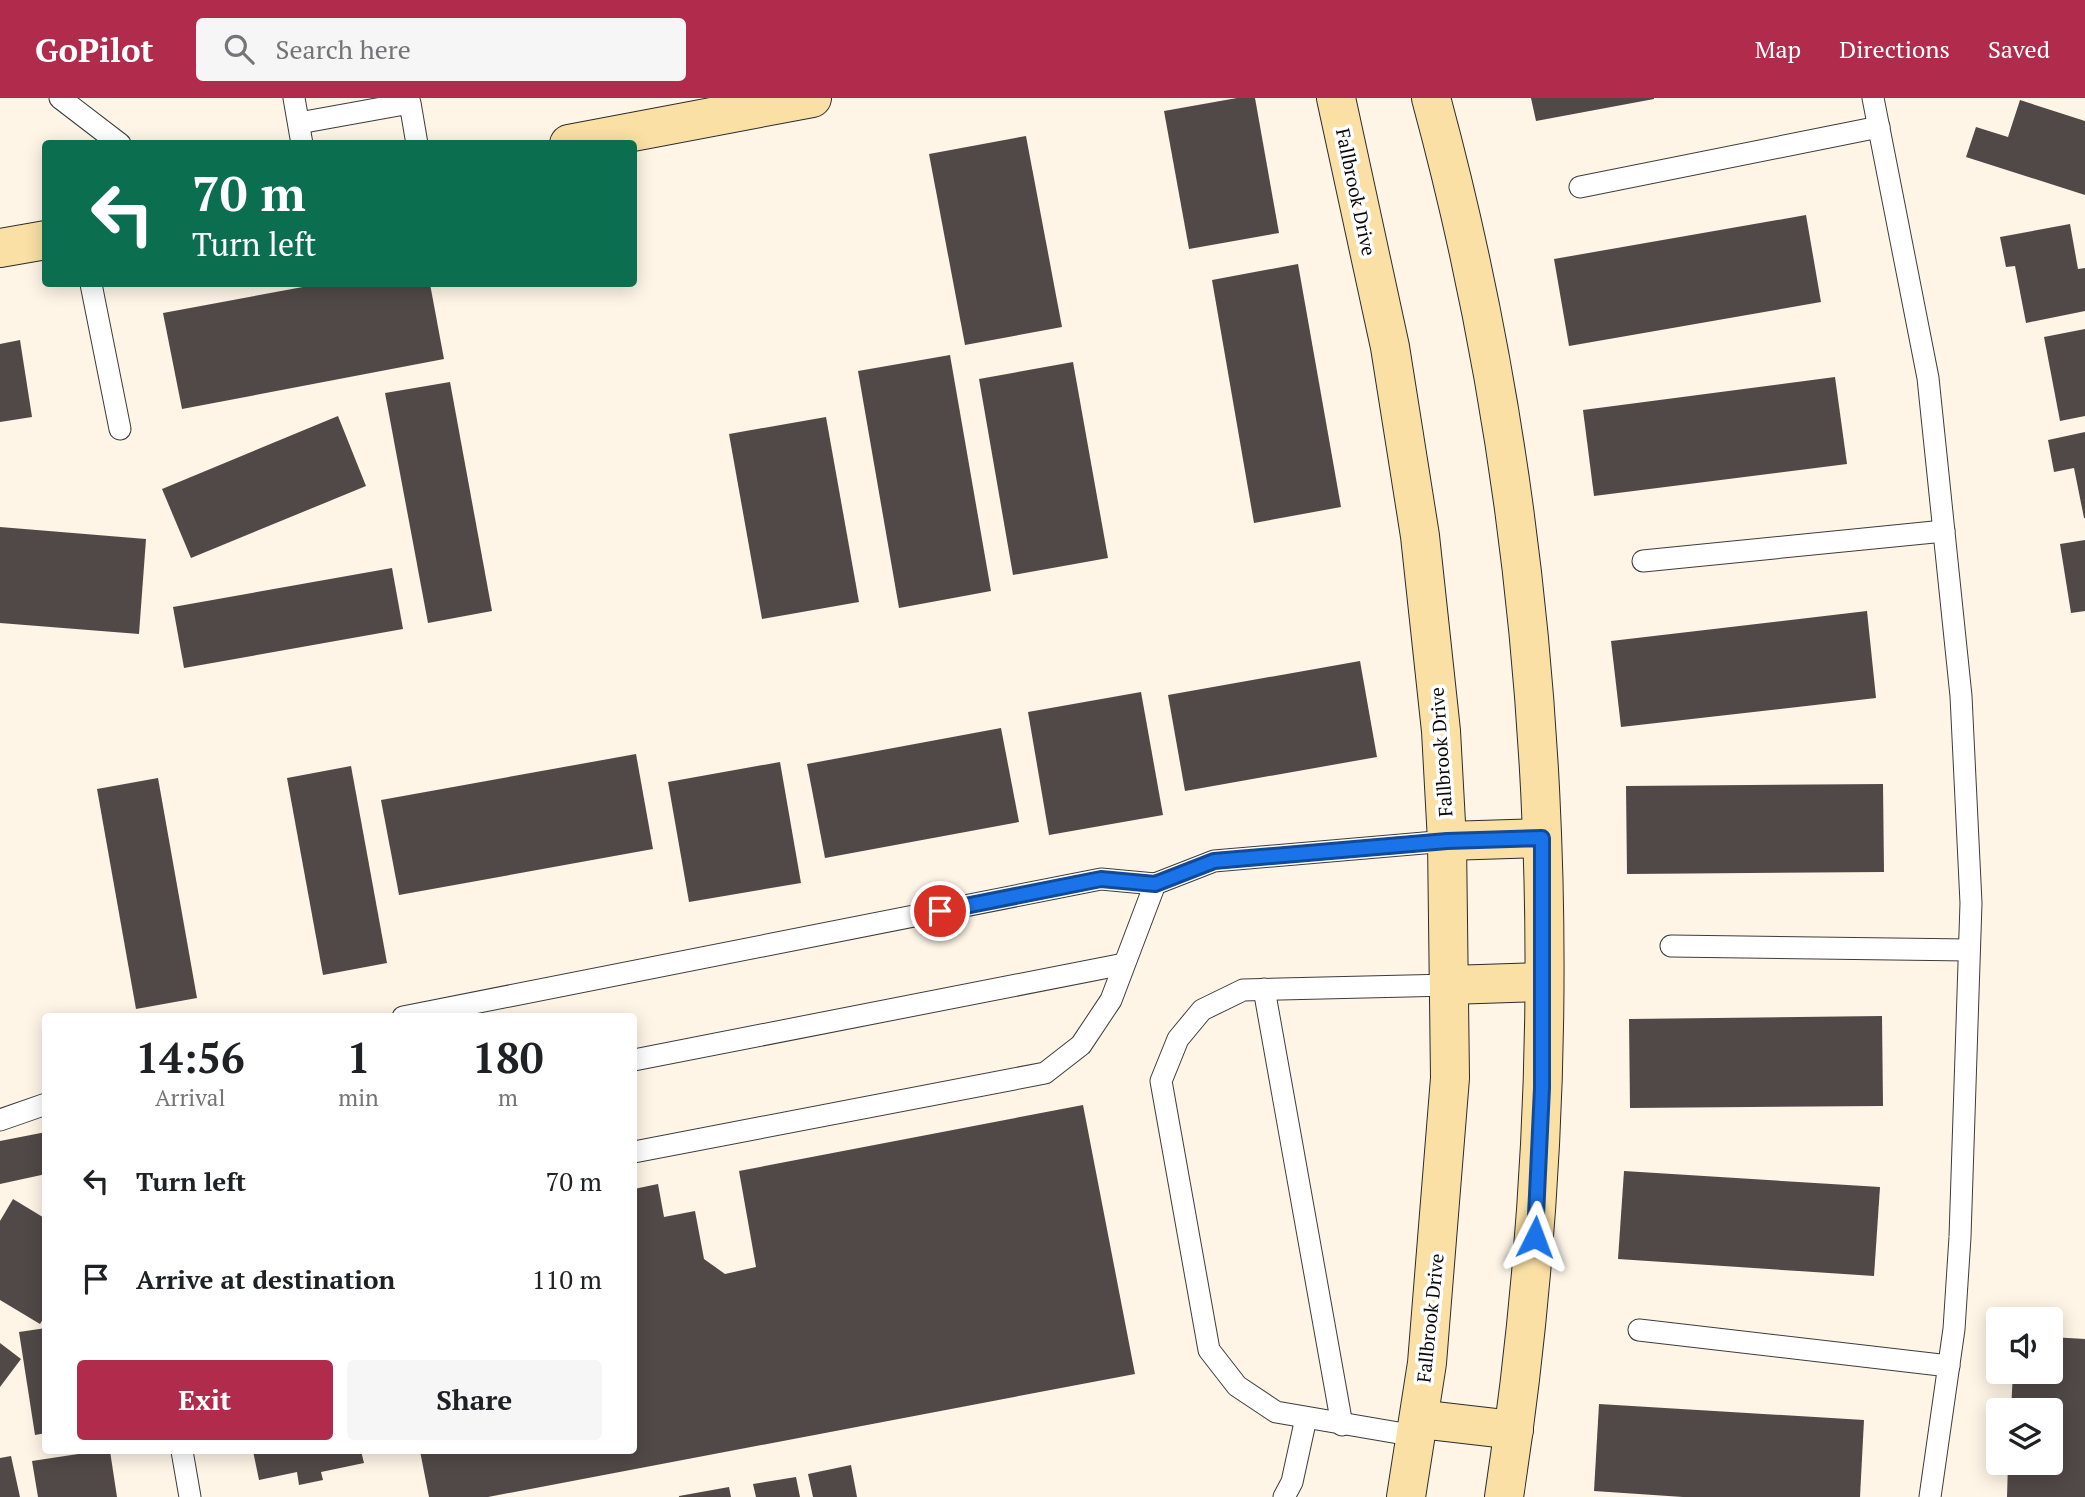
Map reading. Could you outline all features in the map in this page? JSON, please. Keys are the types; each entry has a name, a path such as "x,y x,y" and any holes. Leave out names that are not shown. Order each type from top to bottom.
{"street":[{"path":"590,140 812,98"},
{"name":"Fallbrook Drive","path":"1336,98 1390,347 1420,536 1441,731 1447,841 1449,1092 1427,1363 1406,1497"},
{"path":"1431,98 1449,163 1489,347 1516,514 1536,728 1542,838 1543,982 1535,1237 1504,1497"},
{"path":"0,247 42,241"},
{"path":"1447,841 1542,838"},
{"path":"1450,985 1543,982"},
{"path":"1417,1428 1514,1430"}],"lane":[{"path":"60,98 115,140"},
{"path":"294,98 300,133 410,103 416,140"},
{"path":"1873,98 1928,378 1961,695 1971,903 1960,1237 1949,1367 1930,1497"},
{"path":"1580,187 1879,127"},
{"path":"92,287 120,429"},
{"path":"1643,561 1944,531"},
{"path":"424,1013 1101,879 1155,884 1214,861 1447,841"},
{"path":"637,1151 1045,1073 1082,1045 1111,1000 1155,884"},
{"path":"1671,946 1969,950"},
{"path":"637,1059 1125,964"},
{"path":"1417,1428 1342,1425 1276,1412 1237,1386 1209,1349 1161,1081 1178,1039 1202,1010 1243,990 1450,985"},
{"path":"1264,989 1342,1425"},
{"path":"0,1119 42,1105"},
{"path":"1639,1330 1949,1367"},
{"path":"1284,1497 1292,1482 1306,1418"},
{"path":"183,1454 190,1497"}],"building":[{"path":"1237,98 1255,98 1279,233 1189,249 1164,111"},
{"path":"1531,98 1654,98 1654,99 1536,121"},
{"path":"2020,100 2085,121 2085,195 1966,157 1976,127 2008,137"},
{"path":"1026,136 1062,327 965,345 929,154"},
{"path":"1806,215 1821,302 1569,346 1554,259"},
{"path":"2070,224 2078,269 2085,268 2085,311 2026,323 2015,266 2006,267 2000,237"},
{"path":"1298,264 1341,507 1254,523 1212,280"},
{"path":"303,287 431,287 444,359 182,409 163,313"},
{"path":"2085,329 2085,416 2060,421 2044,337"},
{"path":"20,340 32,417 0,422 0,344"},
{"path":"950,355 991,591 899,608 858,371"},
{"path":"1073,362 1108,558 1013,575 979,379"},
{"path":"1835,377 1847,464 1594,496 1583,410"},
{"path":"450,382 492,611 428,623 385,393"},
{"path":"338,416 366,486 191,558 162,489"},
{"path":"826,417 859,602 762,619 729,434"},
{"path":"2085,432 2084,518 2074,468 2054,472 2048,440"},
{"path":"0,527 146,539 139,634 0,623"},
{"path":"2085,540 2085,611 2071,613 2060,544"},
{"path":"392,568 403,629 184,668 173,607"},
{"path":"1867,611 1876,698 1621,727 1611,641"},
{"path":"1360,661 1377,757 1185,791 1168,695"},
{"path":"1141,692 1163,815 1049,835 1028,712"},
{"path":"1001,728 1019,822 825,858 807,764"},
{"path":"636,754 653,849 399,895 381,800"},
{"path":"780,762 801,883 689,902 668,782"},
{"path":"351,766 387,963 323,975 287,778"},
{"path":"158,778 197,998 136,1009 97,789"},
{"path":"1883,784 1884,872 1627,874 1626,786"},
{"path":"1882,1016 1883,1106 1630,1108 1629,1019"},
{"path":"1083,1105 1135,1374 488,1497 429,1497 421,1454 637,1454 637,1188 658,1184 664,1217 695,1211 704,1259 725,1274 756,1267 739,1171"},
{"path":"42,1133 42,1175 0,1184 0,1141"},
{"path":"1624,1171 1880,1187 1874,1276 1618,1259"},
{"path":"13,1199 42,1217 40,1324 0,1300 0,1221"},
{"path":"42,1329 42,1434 35,1435 19,1332"},
{"path":"2063,1338 2085,1339 2085,1497 2007,1497 2008,1475 2063,1475 2063,1398 2012,1398 2012,1384 2063,1384"},
{"path":"0,1343 21,1359 0,1387"},
{"path":"1599,1404 1864,1420 1860,1497 1683,1497 1594,1491"},
{"path":"78,1454 110,1454 117,1497 38,1497 32,1461"},
{"path":"254,1454 362,1454 364,1463 321,1472 323,1480 299,1485 297,1472 259,1480"},
{"path":"11,1456 20,1497 0,1497 0,1458"},
{"path":"851,1465 857,1497 813,1497 808,1474"},
{"path":"796,1477 800,1497 756,1497 753,1484"},
{"path":"729,1487 731,1497 679,1497 679,1496"}],"route":[{"path":"940,911 1101,879 1155,884 1214,861 1447,841 1542,838 1542,1088 1535,1237"}]}
